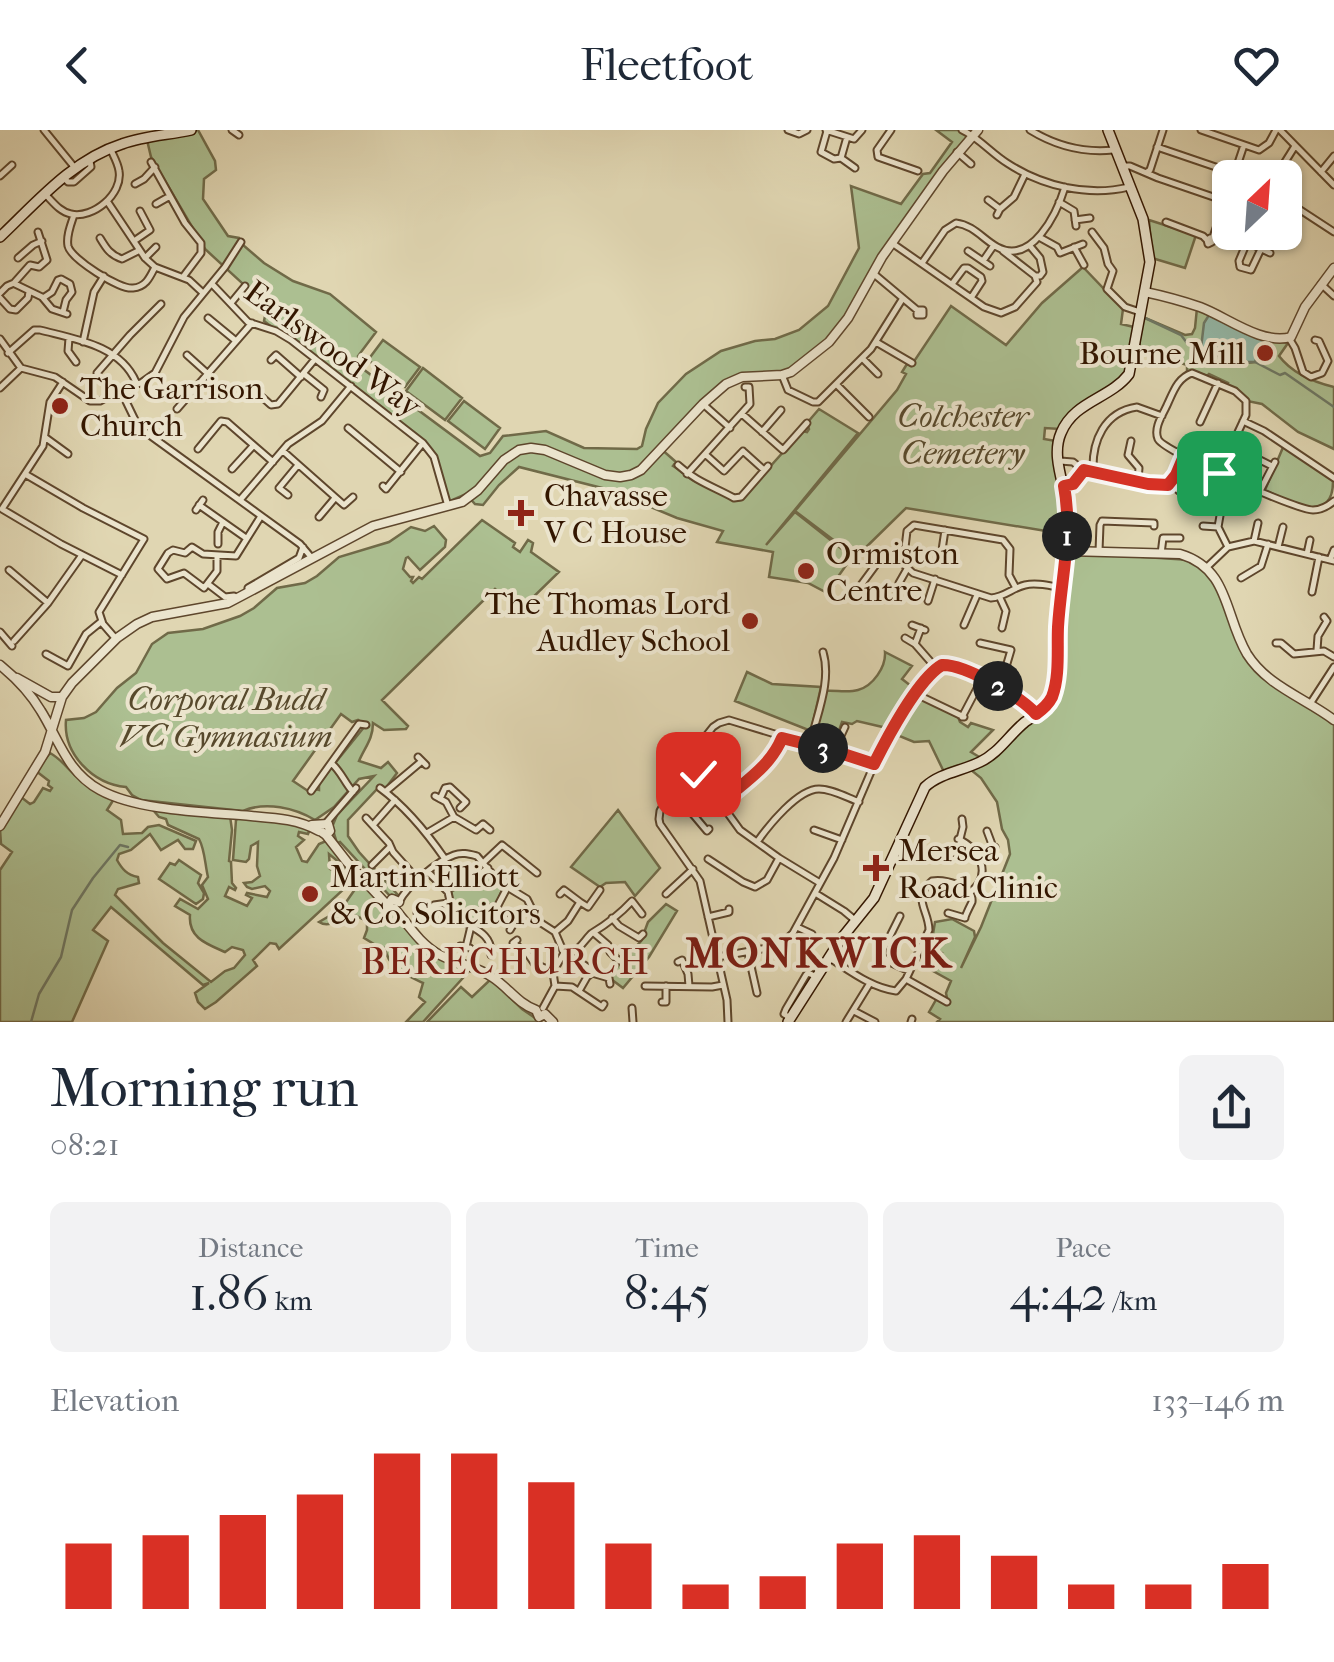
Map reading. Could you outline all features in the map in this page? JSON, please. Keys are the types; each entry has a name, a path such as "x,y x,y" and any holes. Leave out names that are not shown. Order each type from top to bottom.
{"main road":[{"path":"0,237 88,159 140,139 191,130"},
{"path":"789,1020 828,957 874,898 925,787 988,758 1048,706 1055,687 1068,550 1068,515 1058,462 1060,436 1086,403 1120,384 1129,374 1150,262 1143,219 1108,130"}],"street":[{"path":"44,130 75,168"},
{"path":"788,130 799,134 807,130"},
{"path":"853,166 822,152 826,130 857,138 862,130"},
{"path":"890,130 877,150 878,156 918,171"},
{"path":"962,130 976,133 1004,162 1025,174 1065,187 1100,190 1129,186"},
{"path":"1030,130 1070,148 1115,149"},
{"path":"1147,172 1163,130"},
{"path":"1201,130 1262,149 1278,130 1334,186"},
{"path":"0,826 45,752 50,722 62,697 116,639 146,620 228,603 372,526 470,497 504,460 519,450 545,450 605,475 631,475 719,389 742,377 782,375 808,360 848,318 892,243 976,133"},
{"path":"841,158 848,137"},
{"path":"1239,160 1244,145"},
{"path":"1286,160 1295,146"},
{"path":"1157,147 1212,167"},
{"path":"45,194 57,207 74,215 107,200 118,184 120,172 110,148"},
{"path":"958,152 971,164"},
{"path":"1320,172 1334,156"},
{"path":"63,178 74,182 90,167 88,159"},
{"path":"135,184 144,179 153,164 201,243 201,253 183,278"},
{"path":"0,176 12,165"},
{"path":"1122,166 1212,196"},
{"path":"988,200 998,212 1014,198 1025,174"},
{"path":"1013,255 1039,237 1065,187"},
{"path":"156,204 170,196"},
{"path":"107,200 144,258 204,293"},
{"path":"1059,202 1072,209 1076,223 1090,218"},
{"path":"1302,211 1334,232"},
{"path":"133,242 150,230 140,212"},
{"path":"74,215 68,243 74,257 125,288 139,288 155,267"},
{"path":"1166,222 1209,240 1212,234"},
{"path":"177,228 186,223"},
{"path":"892,243 990,311 1008,312 1036,282 1035,276 1013,255 970,226 956,223 947,228 922,263"},
{"path":"38,232 42,242 47,260 39,267 20,257 42,242"},
{"path":"1092,232 1107,253 1113,271 1107,289 1125,307 1140,312"},
{"path":"1039,237 1060,253 1084,246 1080,236"},
{"path":"100,238 115,257 122,259 138,250"},
{"path":"0,339 21,368 55,377 94,402 146,380 158,368 177,328 241,242"},
{"path":"1030,246 1043,266 1040,276 1035,276"},
{"path":"144,258 156,247"},
{"path":"982,261 998,247"},
{"path":"1074,247 1084,264"},
{"path":"1263,250 1270,254"},
{"path":"968,251 990,266"},
{"path":"30,265 7,286 1,300 16,310 30,292"},
{"path":"952,284 964,268 980,276 982,282 971,298"},
{"path":"1289,338 1334,268"},
{"path":"872,273 916,310"},
{"path":"84,342 94,292 104,276"},
{"path":"14,283 44,298 52,309 65,313 66,300 72,292 70,284 58,280 44,298"},
{"name":"Earlswood Way","path":"212,284 252,323 276,331 315,358 423,442 434,457 448,506"},
{"path":"1321,284 1334,296"},
{"path":"230,304 245,286"},
{"path":"1146,292 1201,308 1262,334 1289,338"},
{"path":"782,375 788,390 818,402 863,360 903,298"},
{"path":"98,373 161,304"},
{"path":"208,318 236,341"},
{"path":"177,409 252,323"},
{"path":"8,353 34,330 102,346 131,371 136,382"},
{"path":"69,338 68,350 76,362"},
{"path":"1289,338 1303,372 1311,377 1320,377 1327,367 1318,339"},
{"path":"876,342 912,363"},
{"path":"187,355 208,374"},
{"path":"271,360 276,355 324,390 321,397"},
{"path":"246,388 252,388 271,405 280,406 315,358"},
{"path":"863,360 878,374"},
{"path":"0,388 21,368"},
{"path":"1219,473 1247,410 1246,401 1240,394 1198,374 1183,376 1157,430 1160,442 1184,456 1219,473 1260,492 1310,510 1325,508 1334,500"},
{"path":"63,382 50,403 46,438 1,510 122,575"},
{"path":"1199,419 1218,383"},
{"path":"240,500 283,451 322,420 352,386"},
{"path":"836,386 869,418"},
{"path":"687,474 742,414 751,401 750,387"},
{"path":"121,390 144,432 303,547 311,558"},
{"path":"702,404 730,428"},
{"path":"1094,471 1093,455 1104,424 1124,409 1137,406 1162,416"},
{"path":"742,414 780,452 805,426"},
{"path":"762,432 780,414"},
{"path":"1243,420 1334,478"},
{"path":"198,448 221,422 227,422 273,462"},
{"path":"348,428 401,472"},
{"path":"46,438 68,454"},
{"path":"383,486 386,488 401,472 423,442"},
{"path":"1132,444 1128,456 1140,470 1138,480"},
{"path":"232,469 254,445"},
{"path":"283,451 344,505 353,497"},
{"path":"678,465 694,480 734,498 741,497 766,468 742,451 724,470 704,454"},
{"path":"1058,462 1067,460 1084,470 1160,486 1171,483 1184,456"},
{"path":"1256,458 1274,464 1260,492"},
{"path":"288,496 279,488 298,465"},
{"path":"1064,486 1073,484 1084,470"},
{"path":"24,474 144,539 98,612 116,639"},
{"path":"1171,483 1179,492"},
{"path":"319,517 334,498"},
{"path":"199,505 246,538"},
{"path":"1221,510 1218,527 1228,547"},
{"path":"217,555 217,571 204,588 184,573 167,579 158,569 173,550 185,553 192,547 203,554 236,556 261,516"},
{"path":"1099,551 1102,521 1154,526"},
{"path":"218,544 223,522"},
{"path":"1016,588 1008,575 1011,555 1003,540 912,526 906,536 902,562 907,570 977,595 1000,598 1030,584 1062,588"},
{"path":"1202,526 1218,527"},
{"path":"1254,526 1254,541"},
{"path":"941,546 945,530"},
{"path":"1278,546 1284,533"},
{"path":"1161,554 1164,538 1180,538"},
{"path":"1306,554 1310,540"},
{"path":"1207,567 1228,547 1254,541 1332,560 1334,550"},
{"path":"1244,574 1262,565 1268,544"},
{"path":"208,584 225,597 234,596 300,558 303,547"},
{"path":"1068,550 1180,554 1207,567 1252,661 1276,684 1334,720"},
{"path":"0,632 13,644 82,554"},
{"path":"1311,587 1319,558"},
{"path":"862,585 880,561 902,562"},
{"path":"10,570 48,603"},
{"path":"897,594 907,570"},
{"path":"930,599 935,579"},
{"path":"964,621 977,595"},
{"path":"1000,598 1006,611 1002,623"},
{"path":"1317,650 1318,636 1327,619"},
{"path":"46,654 68,666 86,634 102,621"},
{"path":"912,624 923,629 915,644"},
{"path":"906,638 936,668"},
{"path":"1280,642 1294,654 1317,650 1334,657"},
{"path":"980,643 1012,647 1000,687"},
{"path":"810,745 824,682 823,652"},
{"path":"0,665 50,722 63,754 88,783 136,804 274,818 324,829 374,890 395,902 405,922 427,946 484,972 517,1000 542,1011 554,1022"},
{"path":"717,956 779,946 797,927 842,840 888,733 936,668 954,666 1000,687 1036,714"},
{"path":"1310,704 1333,671"},
{"path":"15,678 50,697 62,697"},
{"path":"916,694 963,717 982,679"},
{"path":"728,1022 727,1000 700,882 660,824 660,811 684,766 712,727 728,720 874,764"},
{"path":"316,788 360,723"},
{"path":"834,751 845,727"},
{"path":"702,738 731,761"},
{"path":"722,802 774,755 782,738"},
{"path":"45,752 63,754"},
{"path":"422,761 382,790 427,833 446,859"},
{"path":"324,829 354,790 330,763"},
{"path":"684,766 698,774 740,830 820,883"},
{"path":"474,808 463,805 450,787 438,797 446,802 454,817 476,830 484,823 490,830"},
{"path":"756,843 802,794 814,788 859,802"},
{"path":"669,793 707,831"},
{"path":"373,825 396,800"},
{"path":"427,833 454,817"},
{"path":"366,818 390,847 402,854 418,880"},
{"path":"949,855 957,851 964,827 962,820"},
{"path":"814,830 842,840"},
{"path":"976,854 993,849 987,831"},
{"path":"960,840 971,845 983,874 978,887 969,893"},
{"path":"465,884 476,880 502,845 537,874"},
{"path":"372,865 390,847"},
{"path":"395,902 446,859 457,853 477,856 499,882 526,899 538,921 555,932 564,954"},
{"path":"711,859 756,887 766,880 779,858"},
{"path":"666,894 693,869"},
{"path":"428,872 447,890 452,914 487,936 492,944 491,956"},
{"path":"828,957 870,982 896,991 928,941 930,924 922,897 928,884 942,880 969,893 972,901 965,915 948,913"},
{"path":"507,888 498,907 513,926"},
{"path":"564,890 588,907 600,890"},
{"path":"816,894 856,920"},
{"path":"542,1011 555,986 553,972 564,954 573,952 614,914 623,913 632,899 642,914"},
{"path":"421,917 434,905 449,902"},
{"path":"555,932 580,902"},
{"path":"708,918 729,912"},
{"path":"614,914 619,926 640,938"},
{"path":"900,916 881,954 909,971"},
{"path":"466,947 472,926"},
{"path":"797,927 812,934"},
{"path":"594,933 620,961"},
{"path":"513,943 528,953 534,963 553,972"},
{"path":"748,953 757,990"},
{"path":"578,960 610,978"},
{"path":"678,962 682,960 689,986"},
{"path":"579,990 589,974 596,973"},
{"path":"906,979 946,1000"},
{"path":"846,1022 870,982"},
{"path":"646,986 723,985"},
{"path":"555,986 579,990 602,1007"},
{"path":"662,1002 666,1002 666,986"},
{"path":"632,1008 633,1022"},
{"path":"854,1010 875,1022"}],"green space":[{"path":"198,130 215,161 216,170 204,179 203,199 228,236 239,238 264,263 293,281 330,294 376,332 358,356 359,366 480,456 490,453 503,436 546,431 584,448 642,446 658,403 686,374 721,351 799,330 828,306 859,248 851,186 901,204 952,142 936,130 959,130 970,136 956,151 836,333 789,371 732,378 660,448 676,462 673,466 691,479 740,500 802,431 807,432 807,423 819,409 858,433 766,545 795,512 852,557 831,595 808,583 769,577 773,552 717,542 723,531 677,518 610,490 519,467 483,505 475,504 466,494 448,502 431,449 264,321 267,306 205,249 151,157 147,140"},
{"path":"1149,220 1196,235 1185,268 1152,258"},
{"name":"Colchester Cemetery","path":"1083,267 1123,309 1121,324 1134,327 1125,376 1060,429 1045,428 1044,439 1056,441 1064,534 906,508 856,557 795,511 897,390 907,364 911,366 951,306 1006,345 1042,303"},
{"path":"1197,308 1214,316 1208,352 1249,363 1255,362 1264,338 1288,343 1279,356 1284,362 1304,376 1334,387 1334,449 1298,432 1262,404 1247,401 1228,383 1209,374 1187,372 1187,365 1151,358 1140,350 1143,317 1185,335 1192,334"},
{"path":"383,340 420,367 405,387 368,360"},
{"path":"423,368 462,398 445,420 406,391"},
{"path":"464,401 500,428 485,449 448,421"},
{"path":"1284,445 1333,480 1326,503 1308,507 1265,490"},
{"name":"Corporal Budd VC Gymnasium","path":"482,520 515,543 513,547 520,552 528,540 533,543 531,552 559,572 520,610 495,589 382,700 408,726 384,730 373,723 359,761 381,768 388,762 397,773 385,789 379,787 348,820 348,836 398,895 390,896 337,843 332,827 337,815 374,776 359,779 334,807 315,820 280,807 261,806 243,811 141,800 126,787 92,773 69,744 66,720 96,712 136,673 152,644 168,633 203,629 240,616 277,588 305,583 339,557 389,542 411,527 425,531 434,526 446,540 445,547 420,570 408,557 403,569 413,577 413,583 419,577 422,579","holes":["341,714 352,722 358,720 365,726 319,783 319,790 311,793 293,781"]},
{"path":"1072,555 1190,560 1209,571 1250,660 1334,724 1334,1022 937,1022 940,1019 929,1012 937,998 948,1003 946,993 951,981 933,971 942,953 928,945 935,922 952,919 974,931 961,968 981,927 1010,854 997,802 971,770 994,757 1055,704 1069,562"},
{"path":"885,652 912,666 902,679 915,689 887,728 842,722 833,748 813,743 825,691 864,688 881,670"},
{"path":"747,672 772,684 821,687 811,731 735,701"},
{"path":"917,697 958,717 968,727 971,723 993,730 971,752 981,758 944,772 929,741 914,742 892,733"},
{"path":"50,753 85,783 114,799 107,810 121,820 123,834 142,833 159,825 196,841 193,849 185,849 178,840 161,850 150,834 131,850 119,854 121,866 138,877 139,883 118,889 115,895 163,943 211,982 234,968 245,955 243,950 232,947 225,952 200,939 192,929 190,915 175,906 180,899 198,909 208,899 202,885 208,877 204,853 199,839 168,825 154,811 230,816 229,861 236,888 229,887 225,896 247,906 252,898 247,893 267,897 270,891 265,886 252,889 244,883 260,876 258,842 251,846 246,862 233,860 239,818 285,821 310,829 308,834 299,832 298,836 304,840 296,847 302,861 307,862 319,844 326,841 342,859 340,863 329,854 330,869 335,871 348,865 336,877 345,888 279,949 270,943 253,960 257,966 205,1009 195,993 209,983 203,985 111,907 93,930 108,941 72,1022 0,1022 0,870 12,852 1,844 0,829 21,797 30,804 43,788 52,788 36,771"},
{"path":"618,810 660,868 635,896 625,882 600,887 571,867"},
{"path":"179,860 201,875 198,883 203,899 196,904 159,879 170,863 175,865"},
{"path":"484,872 502,890 497,903 480,906 473,925 456,912 451,892"},
{"path":"365,884 426,950 471,969 423,1022 406,1022 425,1002 419,997 423,983 394,966 385,948 364,938 367,921 346,907 347,911 334,922 319,922 345,907 358,885"},
{"path":"666,904 677,911 649,957 623,988 610,975 641,941 648,922"},
{"path":"491,979 541,1022 427,1022 461,987 472,997"}],"shaded area":[{"path":"1209,315 1264,339 1255,362 1237,362 1201,348"}],"waterway":[{"path":"1145,318 1181,335 1187,343 1201,344"},
{"path":"1255,362 1280,375 1285,373 1334,407"},
{"path":"31,1022 39,994 61,957 72,910 120,845 128,847"}],"place":[{"name":"Bourne Mill","path":"1265,353"},
{"name":"The Garrison Church","path":"60,406"},
{"name":"Chavasse V C House","path":"521,513"},
{"name":"Ormiston Centre","path":"806,571"},
{"name":"The Thomas Lord Audley School","path":"750,621"},
{"name":"Mersea Road Clinic","path":"876,868"},
{"name":"Martin Elliott & Co. Solicitors","path":"310,894"}],"district":[{"name":"MONKWICK","path":"819,953"},
{"name":"BERECHURCH","path":"506,961"}],"route":[{"path":"698,774 722,802 774,755 782,738 874,764 895,722 942,665 949,664 1000,687 1036,714 1048,706 1056,677 1068,550 1064,486 1073,484 1084,470 1168,485 1184,456 1219,473"}]}
